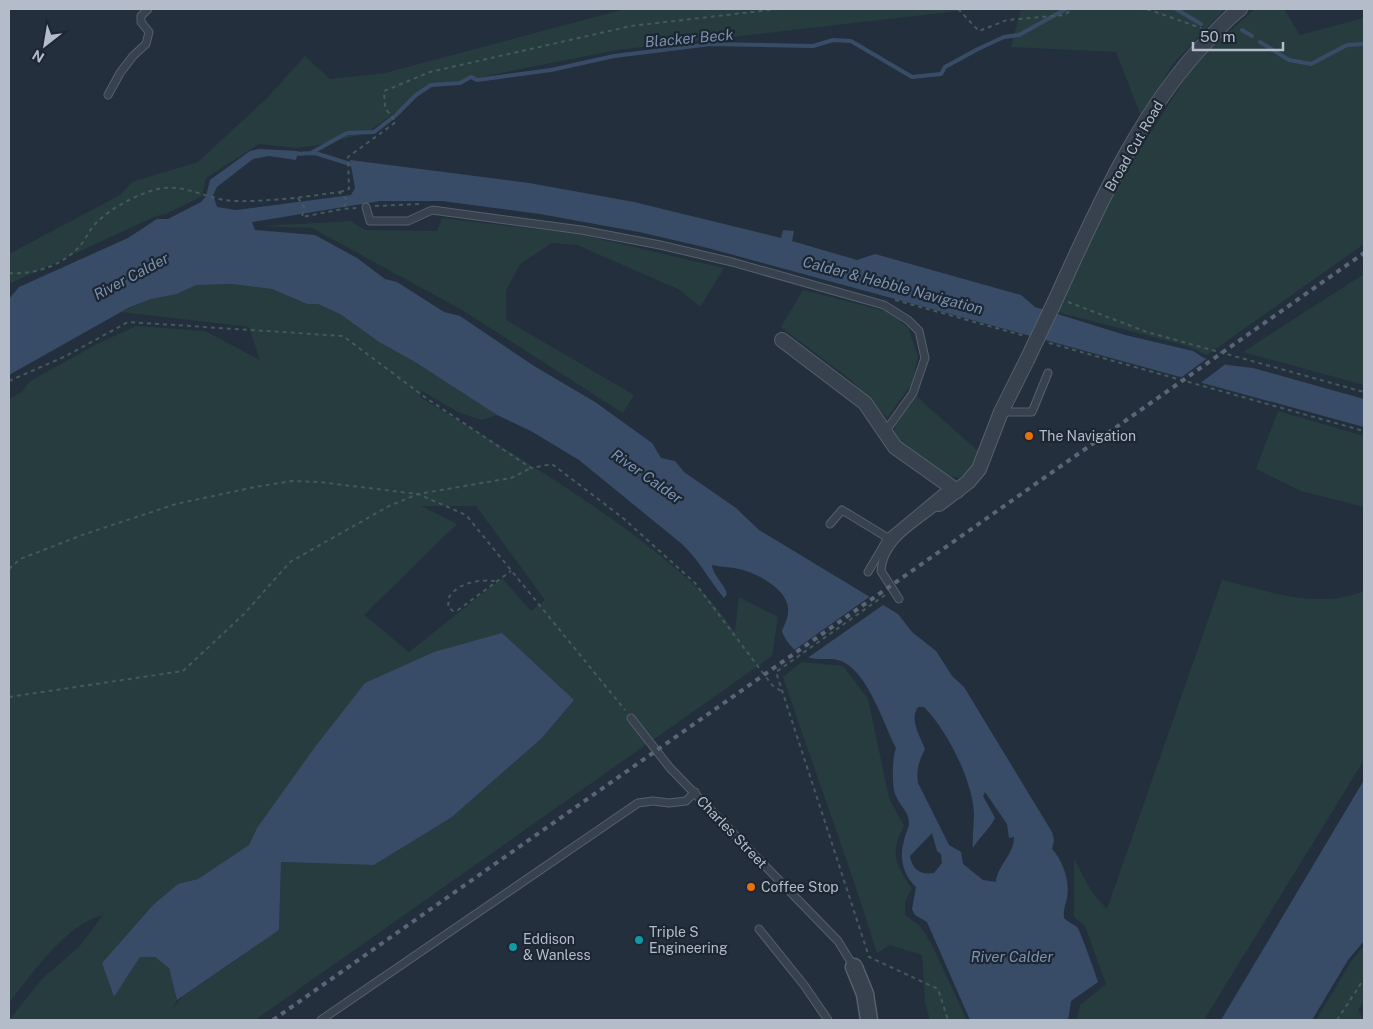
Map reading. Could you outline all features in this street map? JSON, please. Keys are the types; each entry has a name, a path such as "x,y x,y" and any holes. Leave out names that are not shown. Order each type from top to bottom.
{"street":[{"name":"Broad Cut Road","path":"1001,412 1056,299 1078,248 1152,111 1189,59 1240,9"},
{"path":"782,340 866,403 895,447 957,491"},
{"path":"939,504 957,491 979,470 1001,412"},
{"path":"854,967 865,994 869,1020"}],"lane":[{"path":"108,96 125,67 146,44 149,32 141,22 141,16 148,9"},
{"path":"366,207 370,221 408,221 432,210 581,230 722,260 884,305 908,320 919,331 925,358 913,393 885,432"},
{"path":"1001,412 1032,412 1048,373"},
{"path":"868,572 888,538 942,493 957,491"},
{"path":"899,599 881,571 887,549 898,536 939,504"},
{"path":"830,524 838,512 845,511 888,538"},
{"name":"Charles Street","path":"631,718 670,768 838,941 854,967"},
{"path":"321,1020 638,803 653,800 669,803 686,801 695,792"},
{"path":"759,929 804,985 828,1020"}],"path":[{"path":"9,273 19,274 50,268 78,249 96,223 125,202 160,188 202,194 231,201 297,198 349,189 348,157 396,122 383,101 384,91 430,72 631,26 778,9"},
{"path":"958,9 979,31 1007,20 1064,15 1073,9"},
{"path":"1140,9 1150,10 1215,33"},
{"path":"339,192 347,200 343,209"},
{"path":"297,198 304,207 302,216 343,209 393,204 422,204"},
{"path":"1056,299 1147,332 1364,392"},
{"path":"9,381 66,356 128,322 343,336 426,398 531,468"},
{"path":"1042,341 1364,431"},
{"path":"1045,349 1048,342"},
{"path":"9,697 183,671 244,614 290,562 389,506 418,494 511,478 531,468 552,464 623,518 694,583 772,685 784,693"},
{"path":"9,569 20,559 176,504 255,487 292,481 319,482 418,494 466,515 631,718"},
{"path":"495,581 483,580 460,587 449,598 448,607 453,611 458,610 511,571"},
{"path":"887,593 776,672 869,956 938,990 948,1020"},
{"path":"1337,1020 1364,979"}],"green space":[{"path":"625,9 976,9 617,50 430,87 367,133 319,145 297,148 259,144 206,178 202,196 9,284 9,254 120,195 132,182 198,162 267,98 305,56 330,79 385,73"},
{"path":"1021,9 1225,9 1173,64 1141,116 1116,52 1011,47"},
{"path":"1255,9 1284,9 1300,35 1364,18 1364,244 1207,355 1184,345 1057,312 1084,247 1138,152 1198,59"},
{"path":"442,218 578,234 724,268 700,307 680,290 577,245 552,243 520,264 506,291 506,320 634,395 623,413 462,310 312,228 262,226 350,221 365,230 437,231"},
{"path":"1364,274 1364,385 1243,352"},
{"path":"232,284 272,289 307,304 318,304 340,314 379,342 415,362 497,415 482,420 458,412 422,391 420,397 567,488 638,538 704,594 735,632 739,597 778,617 772,656 255,1020 9,1020 43,978 79,947 103,915 89,920 63,939 39,965 9,1003 9,399 22,392 29,382 93,346 136,326 205,331 260,360 249,327 121,312 151,299 177,294 196,285","holes":["421,506 476,506 545,600 531,611 502,578 409,652 364,615 457,524","574,700 542,738 452,817 374,865 281,862 279,930 182,997 172,1010 177,1000 169,968 155,957 140,957 114,997 102,963 153,905 178,884 198,879 249,845 257,828"]},
{"path":"803,290 890,312 908,328 918,356 912,383 887,418 852,381 781,327"},
{"path":"915,395 978,451 972,468 963,478 945,476 900,444 894,431 895,427"},
{"path":"1278,411 1364,436 1364,507 1301,491 1256,469"},
{"path":"1222,580 1293,597 1311,599 1329,599 1364,591 1364,760 1204,1020 1077,1020 1080,1005 1106,984 1085,926 1074,917 1074,859 1093,894 1107,909"},
{"path":"802,662 843,666 868,699 889,798 904,826 897,844 896,859 912,889 905,901 905,915 920,926 931,943 967,1020 930,1020 925,1002 922,955 890,945 877,953 783,677"},
{"path":"1364,946 1364,1001 1358,1010 1364,1020 1316,1020 1352,960"}],"water":[{"name":"River Calder","path":"259,149 298,151 296,160 269,156 253,159 217,187 213,195 217,207 236,210 351,195 355,188 350,160 529,183 634,202 781,238 783,230 794,231 792,241 857,260 875,254 1021,295 1035,307 1125,335 1193,351 1204,358 1228,365 1253,368 1364,399 1364,427 708,248 639,232 540,214 442,201 380,201 252,222 255,230 315,235 357,258 385,279 397,282 444,312 460,316 534,366 595,402 652,443 661,458 675,461 684,472 736,508 759,530 898,614 912,632 936,651 952,676 964,687 1052,832 1054,840 1052,849 1062,865 1068,892 1064,918 1079,930 1098,982 1071,1001 1068,1020 970,1020 927,922 915,915 912,909 916,887 905,872 902,860 909,822 907,814 895,794 893,784 893,764 896,748 869,690 854,669 841,661 833,659 806,657 797,652 784,636 782,631 788,608 782,594 776,588 769,582 746,571 712,565 714,573 724,586 727,594 724,598 682,544 579,460 531,431 497,415 415,362 379,342 340,314 318,304 307,304 272,289 232,284 196,285 177,294 151,299 128,308 9,375 9,299 19,287 128,238 157,219 168,219 201,202 206,196 210,180 250,151","holes":["918,707 924,707 933,717 950,742 964,772 973,801 973,848 995,818 983,796 985,792 1007,824 1009,838 1014,837 1011,849 999,871 996,882 983,880 963,864 961,852 949,845 918,783 918,765 925,749 915,723","932,833 937,851 941,854 942,863 934,873 925,873 915,868 910,856"]},
{"path":"502,633 574,700 542,738 452,817 374,865 281,862 279,930 177,1000 169,968 155,957 140,957 114,997 102,963 153,905 178,884 198,879 249,845 257,828 315,747 365,683 434,652"},
{"path":"1364,780 1364,941 1348,960 1312,1020 1221,1020"}],"pier":[{"path":"1209,357 1227,363 1198,385 1179,379"},
{"path":"872,595 886,603 806,659 793,651"}],"waterway":[{"name":"Blacker Beck","path":"311,153 347,133 374,132 396,115 416,95 431,85 460,83 471,77 477,80 551,70 614,56 711,44 813,46 833,40 851,41 912,77 941,74 945,67 978,49 1004,37 1019,35 1066,9"},
{"name":"Blacker Beck","path":"1176,9 1201,24"},
{"name":"Blacker Beck","path":"1242,30 1252,36"},
{"name":"Blacker Beck","path":"1260,42 1289,60 1311,64 1347,45 1364,44"},
{"name":"Calder & Hebble Navigation","path":"292,154 315,153 353,165"}],"railway":[{"path":"273,1020 1364,253"}],"place":[{"name":"The Navigation","path":"1029,436"},
{"name":"Coffee Stop","path":"751,887"},
{"name":"Triple S Engineering","path":"639,940"},
{"name":"Eddison & Wanless","path":"513,947"}]}
